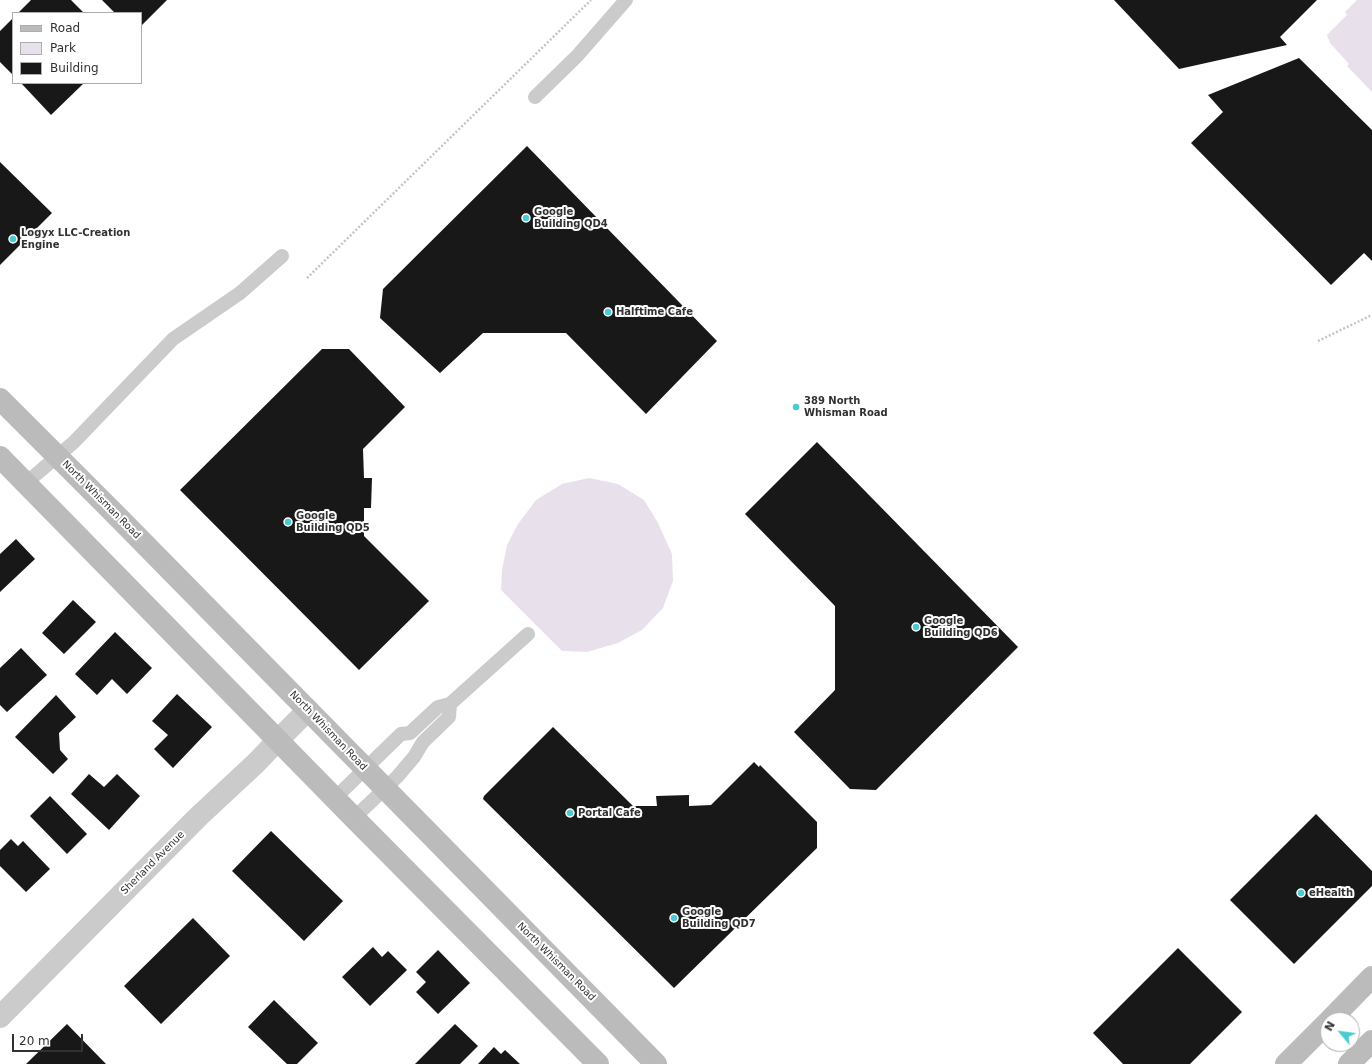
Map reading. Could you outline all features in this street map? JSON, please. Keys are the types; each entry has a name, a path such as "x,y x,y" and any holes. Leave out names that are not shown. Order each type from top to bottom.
{"main road":[{"name":"North Whisman Road","path":"0,399 58,456 656,1064"},
{"path":"0,456 354,818 598,1064"},
{"path":"1338,1012 1372,977"},
{"path":"1286,1064 1320,1030"}],"street":[{"name":"Sherland Avenue","path":"0,1017 198,817 256,764 308,710"}],"lane":[{"path":"535,97 577,56 626,0"},
{"path":"26,483 74,442 173,339 240,293 282,256"},
{"path":"335,798 401,734 410,733 438,707 450,704 528,634"},
{"path":"354,818 397,777 414,757 423,742 449,717 450,704"}],"path":[{"path":"307,278 590,0"},
{"path":"1318,341 1372,315"}],"green space":[{"path":"1357,0 1372,0 1372,92 1347,66 1349,64 1330,43 1327,35 1347,15 1345,12"},
{"path":"589,478 618,484 644,500 658,523 672,554 673,581 663,608 642,630 618,643 587,652 562,651 501,590 502,570 507,545 518,524 536,500 562,484"}],"building":[{"path":"31,0 71,0 83,12 19,12"},
{"path":"102,0 167,0 142,25 142,12 114,12"},
{"path":"1114,0 1317,0 1280,37 1287,45 1179,69"},
{"path":"12,19 12,74 0,62 0,31"},
{"path":"1299,58 1372,130 1372,261 1364,253 1331,285 1191,143 1223,112 1208,95"},
{"path":"22,84 83,84 51,115"},
{"name":"Google Building QD4","path":"527,146 717,341 646,414 566,333 483,333 440,373 380,318 383,289"},
{"name":"Logyx LLC-Creation Engine","path":"0,162 52,213 0,265"},
{"name":"Google Building QD5","path":"322,349 349,349 405,407 363,449 364,478 372,478 371,508 364,508 364,536 429,601 359,670 180,490"},
{"name":"Google Building QD6","path":"817,442 1018,647 876,790 850,789 794,732 835,690 835,606 745,514"},
{"path":"16,539 35,559 0,592 0,554"},
{"path":"73,600 96,622 64,654 42,633"},
{"path":"115,632 152,668 127,694 112,679 97,695 75,674"},
{"path":"21,648 47,675 7,712 0,705 0,668"},
{"path":"177,694 212,727 173,768 154,749 168,735 152,721"},
{"path":"56,695 76,717 59,733 60,750 68,759 53,774 15,737"},
{"name":"Google Building QD7","path":"553,727 633,806 657,806 656,796 689,795 689,806 711,805 754,762 759,767 760,765 817,822 817,848 674,988 483,799 484,796"},
{"path":"89,774 104,787 117,774 140,796 109,830 71,794"},
{"path":"50,796 87,834 67,854 30,816"},
{"name":"eHealth","path":"1316,814 1372,871 1372,886 1294,964 1230,900"},
{"path":"271,831 343,901 304,941 232,871"},
{"path":"11,839 18,846 23,841 50,869 26,892 0,866 0,850"},
{"path":"193,918 230,956 161,1024 124,986"},
{"path":"373,947 382,957 388,951 407,970 370,1006 342,977"},
{"path":"1178,948 1242,1012 1190,1064 1123,1064 1093,1033"},
{"path":"438,950 470,983 438,1014 416,992 426,982 416,972"},
{"path":"274,1000 318,1043 297,1064 287,1064 248,1027"},
{"path":"67,1024 106,1064 26,1064"},
{"path":"455,1024 478,1046 460,1064 415,1064"},
{"path":"494,1047 501,1054 505,1050 520,1064 478,1064"}],"place":[{"name":"Google Building QD4","path":"526,218"},
{"name":"Logyx LLC-Creation Engine","path":"13,239"},
{"name":"Halftime Cafe","path":"608,312"},
{"name":"389 North Whisman Road","path":"796,407"},
{"name":"Google Building QD5","path":"288,522"},
{"name":"Google Building QD6","path":"916,627"},
{"name":"Portal Cafe","path":"570,813"},
{"name":"eHealth","path":"1301,893"},
{"name":"Google Building QD7","path":"674,918"}]}
